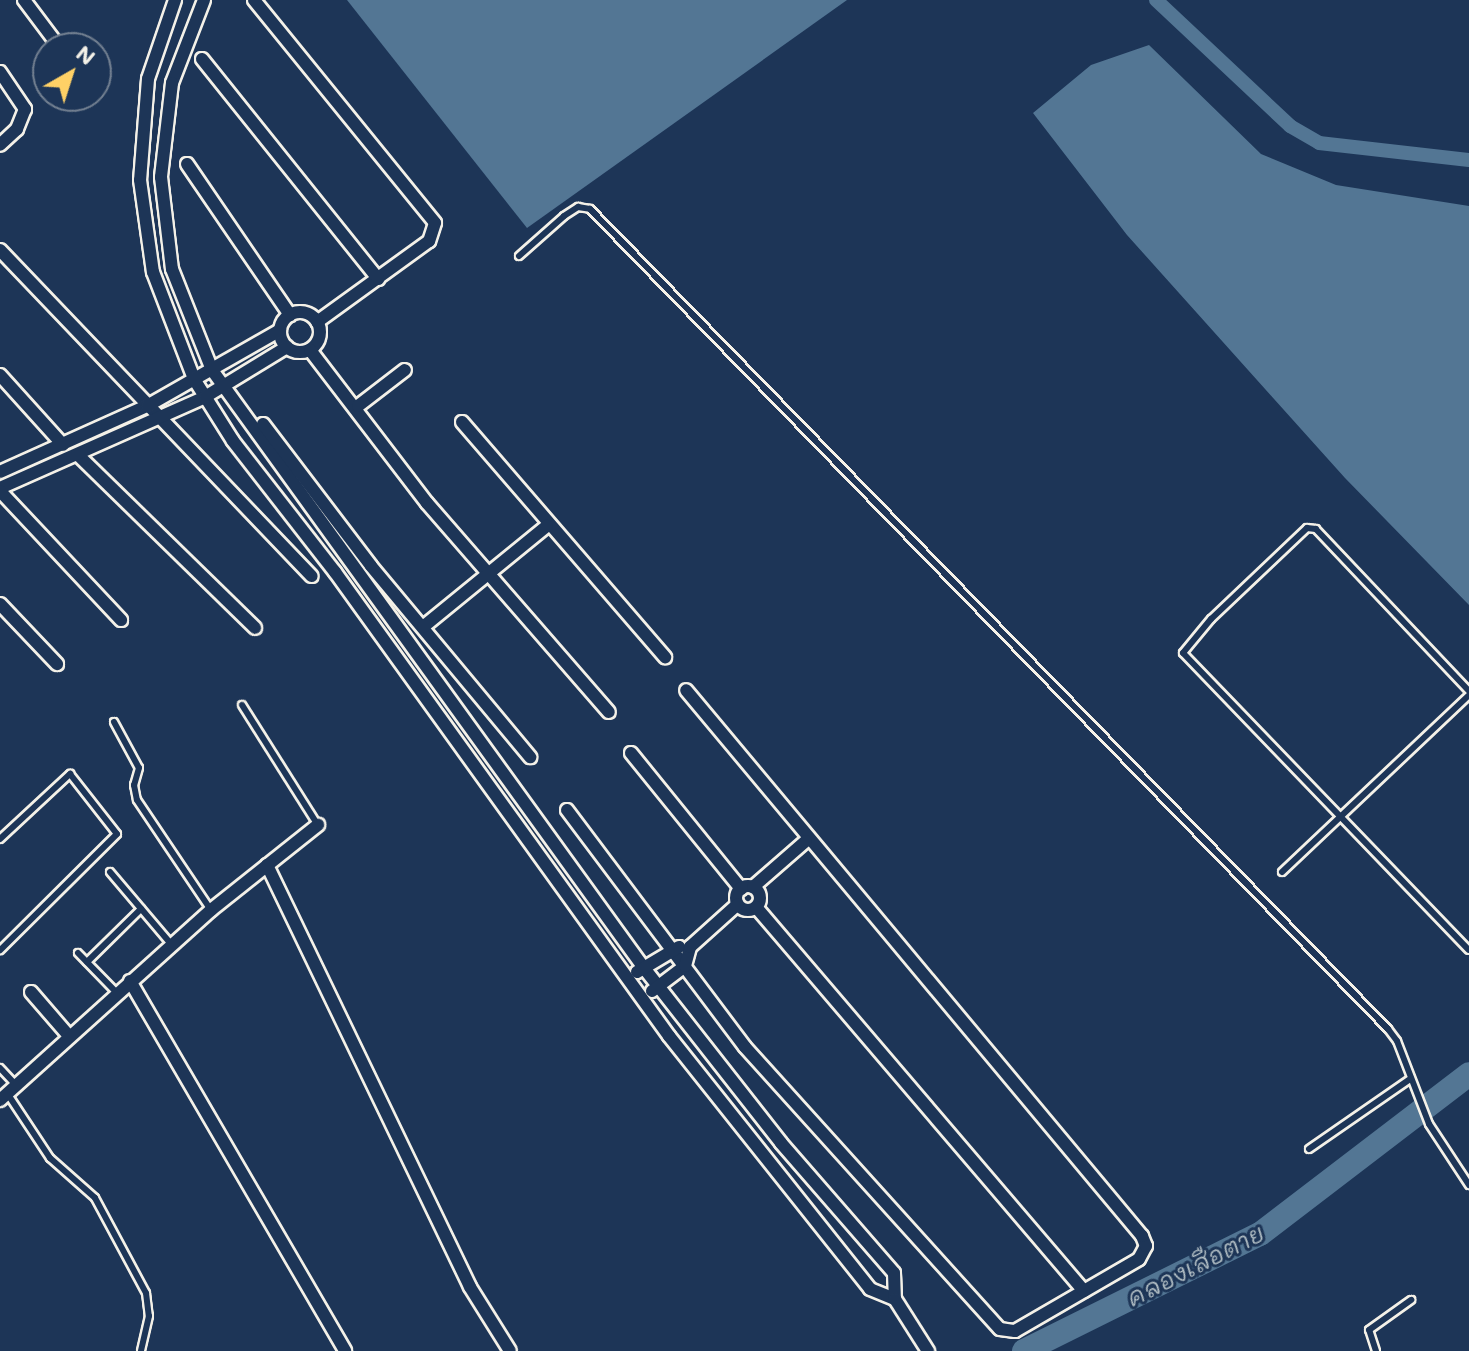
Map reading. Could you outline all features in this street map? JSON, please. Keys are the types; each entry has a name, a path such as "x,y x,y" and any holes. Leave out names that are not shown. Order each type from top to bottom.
{"street":[{"path":"24,0 48,32"},
{"path":"175,0 160,38 141,117 140,180 153,272 194,379 642,997 870,1289 895,1299"},
{"path":"204,0 185,44 163,129 161,177 172,269 212,370 222,388 414,646 658,987 781,1143 894,1273 895,1299 928,1349"},
{"path":"254,0 435,223 429,241 317,322"},
{"path":"160,38 185,44"},
{"path":"202,59 378,279"},
{"path":"0,72 25,109 17,129 0,145"},
{"path":"187,164 290,315"},
{"path":"140,180 161,177"},
{"path":"0,250 158,420 311,576"},
{"path":"0,472 147,406 280,330 290,315 305,313 317,322 319,340 310,350"},
{"path":"280,330 287,347"},
{"path":"121,620 0,489 205,397 287,347 310,350 358,406 427,503 609,712"},
{"path":"358,406 405,370"},
{"path":"0,375 63,445"},
{"path":"462,422 547,526 665,657"},
{"path":"263,424 530,757"},
{"path":"79,456 255,628"},
{"path":"423,627 490,576 547,526"},
{"path":"0,604 57,664"},
{"path":"397,657 414,646"},
{"path":"567,810 785,1095 994,1324 1015,1331 1139,1259 1146,1246 1142,1236 806,841 686,690"},
{"path":"631,753 747,888 760,896 756,907"},
{"path":"8,1093 211,910 318,825"},
{"path":"642,997 685,966 690,947 738,904 747,888 806,841"},
{"path":"267,865 470,1287 510,1351"},
{"path":"738,904 746,910 756,907"},
{"path":"756,907 1084,1291"},
{"path":"629,978 671,947 690,947"},
{"path":"130,981 345,1351"},
{"path":"31,992 69,1036"},
{"path":"815,1218 836,1203"}],"lane":[{"path":"519,256 564,216 578,207 590,209 1388,1029 1429,1124 1469,1185"},
{"path":"1282,872 1337,817 1469,693 1316,529 1307,528 1188,643 1186,661 1337,817 1469,950"},
{"path":"242,705 318,825"},
{"path":"114,722 139,768 134,785 137,800 211,910"},
{"path":"0,839 70,774 117,834 0,950"},
{"path":"110,872 172,945"},
{"path":"87,962 141,909"},
{"path":"78,953 117,993"},
{"path":"0,1068 8,1093 50,1158 95,1198 146,1293 149,1316 141,1351"},
{"path":"1309,1149 1411,1082"},
{"path":"1376,1351 1369,1330 1411,1300"}],"water":[{"path":"347,0 847,0 527,228"},
{"path":"1149,45 1261,154 1336,185 1469,206 1469,605 1345,478 1127,235 1033,113 1091,65"}],"waterway":[{"path":"1156,0 1290,126 1319,143 1469,160"},
{"name":"คลองเสือตาย","path":"1024,1351 1260,1234 1469,1074"}]}
